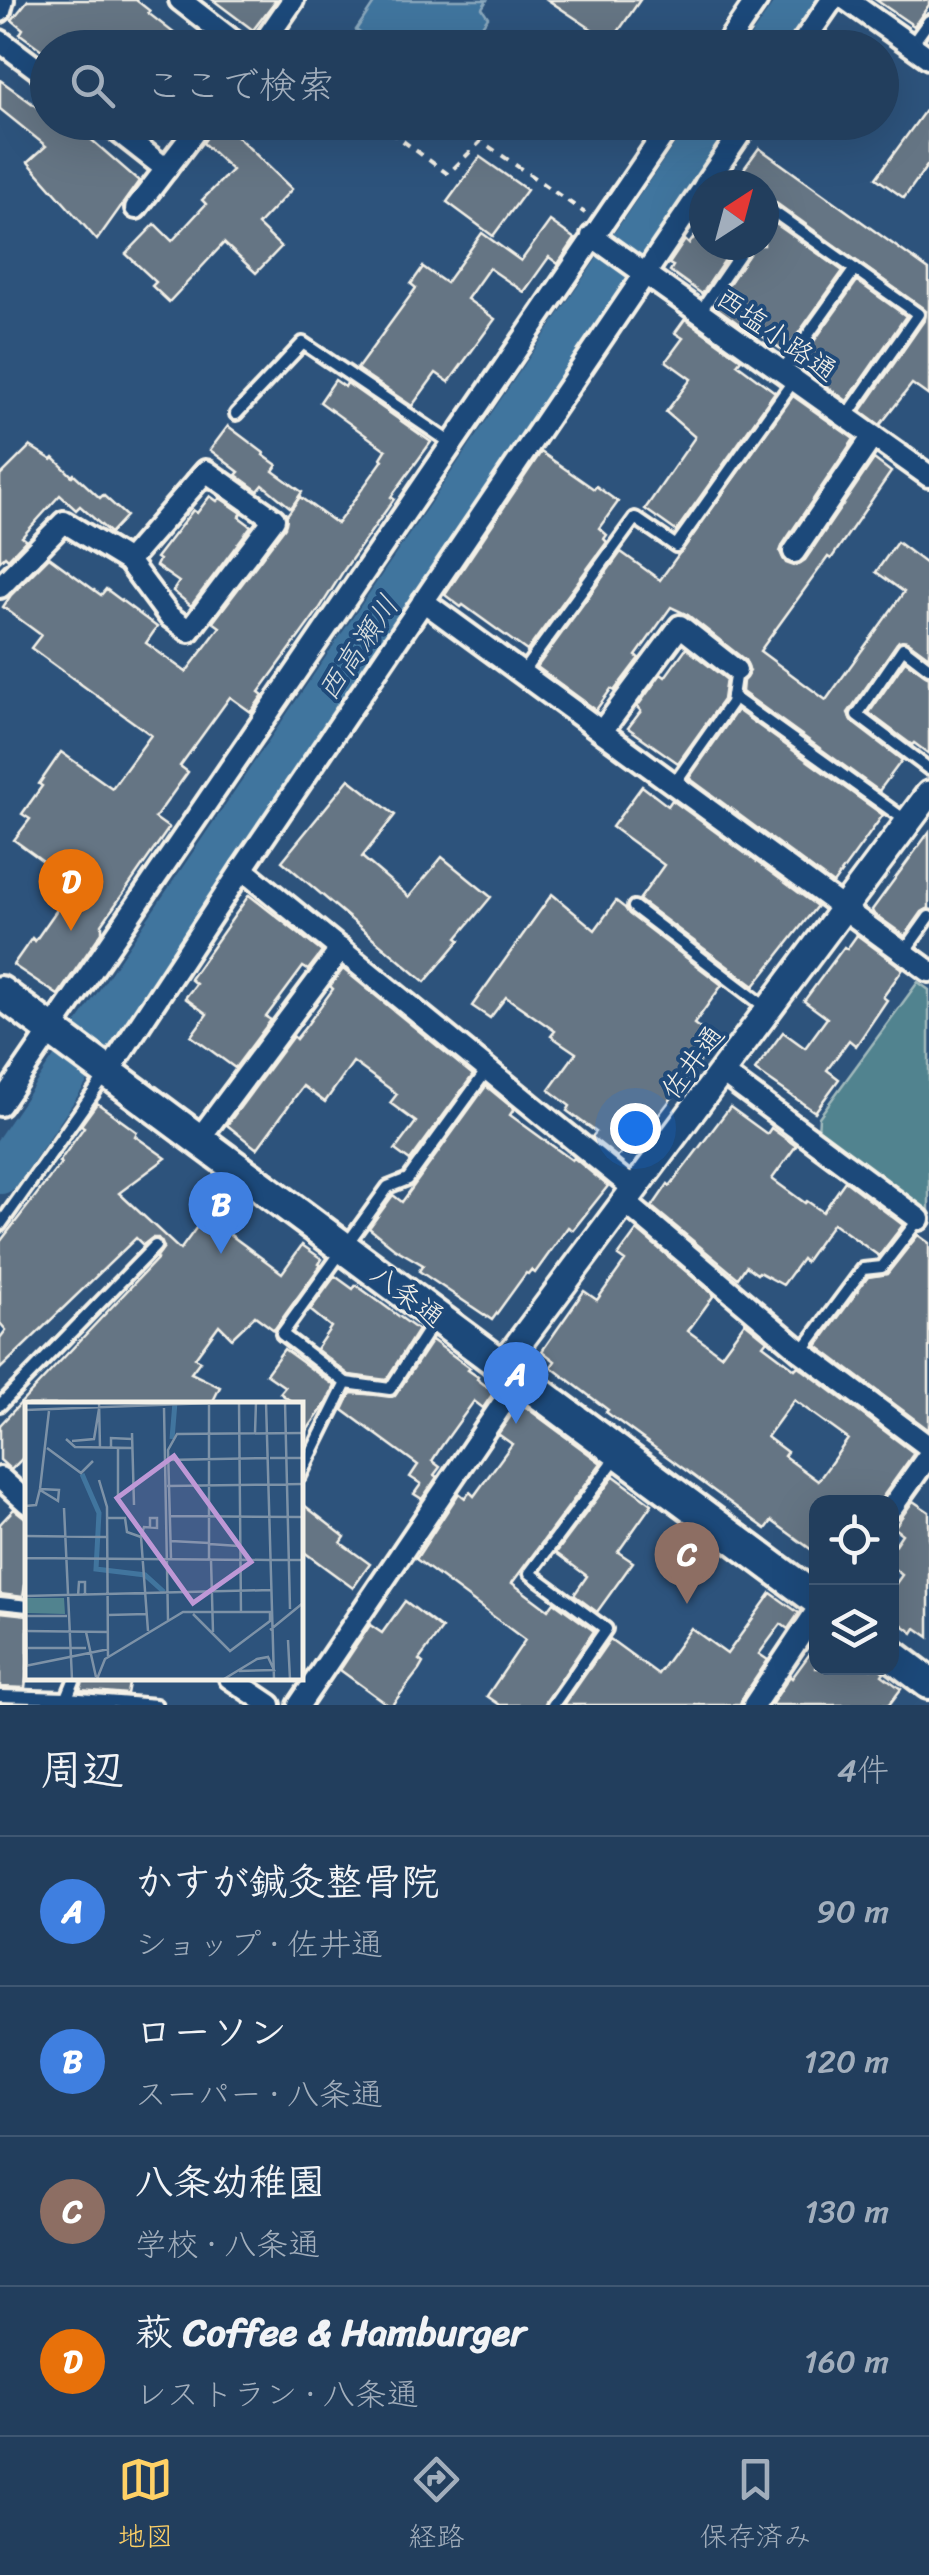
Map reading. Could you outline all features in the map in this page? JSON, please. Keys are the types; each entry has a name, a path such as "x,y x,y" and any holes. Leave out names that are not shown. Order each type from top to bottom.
{"main road":[{"name":"八条通","path":"0,992 809,1594"},
{"path":"899,1660 929,1683"}],"street":[{"path":"0,11 3,0"},
{"path":"180,0 219,30"},
{"path":"272,30 293,0"},
{"path":"736,30 757,0"},
{"path":"811,30 832,0"},
{"path":"847,0 889,30"},
{"path":"899,37 920,52"},
{"path":"0,40 30,63"},
{"path":"129,140 166,169"},
{"path":"136,208 188,140"},
{"path":"0,1106 660,140"},
{"path":"716,170 736,140"},
{"path":"109,1071 689,209"},
{"name":"西塩小路通","path":"597,230 645,274 929,476"},
{"path":"794,552 873,436"},
{"path":"0,586 64,522 128,561 169,616 190,631 274,519 206,471 128,561"},
{"path":"423,601 929,971"},
{"path":"602,732 680,626 736,670"},
{"name":"佐井通","path":"299,1705 511,1372 629,1196 929,794"},
{"path":"242,869 487,1069 802,1352 929,1447"},
{"path":"199,1138 340,949"},
{"path":"721,1072 918,1219"},
{"path":"899,1499 925,1469"},
{"path":"0,1478 25,1500"},
{"path":"754,1705 809,1622"},
{"path":"233,1680 270,1705"}],"lane":[{"path":"920,52 929,21"},
{"path":"779,216 918,314 846,417"},
{"path":"699,312 735,260"},
{"path":"522,673 635,518 676,546 854,269"},
{"path":"236,414 304,343 451,444"},
{"path":"929,668 902,648 857,715 929,769"},
{"path":"674,784 732,703 736,670"},
{"path":"732,696 908,823"},
{"path":"634,908 768,1010"},
{"path":"904,952 929,917"},
{"path":"437,1316 390,1389 346,1383 282,1334 388,1187 408,1178 487,1069"},
{"path":"0,1225 109,1071"},
{"path":"802,1352 864,1270 882,1267 918,1219"},
{"path":"0,1405 155,1246"},
{"path":"302,1472 346,1383"},
{"path":"553,1705 606,1630 530,1574 620,1453"},
{"path":"0,1603 25,1606"},
{"path":"0,1696 156,1705"}],"path":[{"path":"402,140 448,174 480,141 597,230"}],"green space":[{"path":"918,982 929,990 929,1215 818,1133 819,1117"}],"water":[{"path":"376,0 487,0 482,8 488,17 479,30 356,30"}],"building":[{"path":"28,0 136,0 170,30 30,30 30,41 12,20"},
{"path":"213,0 276,0 253,30"},
{"path":"548,0 640,0 619,30 593,30"},
{"path":"876,0 929,0 929,5 914,26"},
{"path":"0,80 30,102 30,133 0,109"},
{"path":"929,105 929,163 904,198 876,178"},
{"path":"39,140 92,140 139,181 97,240 28,162 46,146"},
{"path":"241,140 292,189 258,225 281,247 256,273 224,243 169,302 152,286 156,282 126,254 155,224 172,241 206,204 202,200 232,170 203,143"},
{"path":"759,148 929,270 929,396 912,384 880,425 861,411 925,319 926,311 779,205 779,170 743,170"},
{"path":"480,157 527,190 493,236 447,202"},
{"path":"550,221 575,239 558,264 549,257 524,292 489,268 467,299 495,319 449,382 436,373 412,406 357,369 416,288 411,284 423,267 446,283 482,233 521,261"},
{"path":"779,226 843,271 785,352 714,306 745,260 779,260"},
{"path":"685,240 689,244 689,260 725,260 702,294 670,271 673,266 669,264"},
{"path":"857,281 906,316 847,401 799,362"},
{"path":"685,319 741,359 737,364 775,392 676,531 645,509 695,437 666,412 691,379 666,361 683,338 675,333"},
{"path":"335,380 345,387 347,383 431,442 259,692 263,695 251,712 230,697 180,766 188,772 155,818 169,828 58,995 13,965 75,884 14,840 30,819 22,814 61,752 112,788 151,735 31,648 41,635 3,607 49,557 101,595 106,589 157,627 146,643 186,672 220,627 213,622 285,527 287,515 300,497 337,524 383,460 386,450 320,402"},
{"path":"793,396 854,439 783,544 780,552 786,563 794,566 805,560 874,459 891,472 760,651 826,700 904,592 876,572 897,542 929,566 929,657 907,641 899,641 848,713 852,722 902,760 879,791 742,692 750,671 745,660 688,615 671,607 636,656 639,658 596,710 537,667 621,552 660,580"},
{"path":"228,426 264,453 277,465 273,471 302,492 291,508 263,485 258,491 210,450"},
{"path":"30,446 54,458 126,516 110,533 80,506 76,510 60,495 22,537 26,540 8,559 5,556 0,561 0,476"},
{"path":"541,452 618,502 599,528 607,535 607,542 527,651 445,595"},
{"path":"210,496 242,513 239,517 251,526 191,606 173,591 179,582 156,566 156,558 193,510 197,513"},
{"path":"686,648 726,679 723,700 678,763 628,728 641,711 637,707"},
{"path":"905,661 929,677 929,754 869,713"},
{"path":"737,710 883,815 833,884 689,778"},
{"path":"349,779 395,815 362,857 409,897 442,857 491,897 425,982 282,861"},
{"path":"642,786 668,806 672,800 817,906 754,986 639,900 664,865 612,827"},
{"path":"929,832 929,908 905,936 872,910"},
{"path":"552,894 595,930 616,901 722,985 694,1024 716,1040 638,1142 617,1157 592,1137 596,1132 567,1111 570,1106 549,1090 576,1053 551,1036 555,1031 506,997 490,1018 472,1006"},
{"path":"249,895 322,952 308,970 303,967 266,1017 271,1020 235,1068 191,1036 207,1014 185,998 196,984 190,979"},
{"path":"857,935 903,969 856,1046 849,1040 827,1070 839,1079 815,1112 755,1070 783,1032 805,1048 827,1018 804,1001"},
{"path":"343,969 473,1075 410,1161 395,1150 416,1122 390,1103 397,1094 353,1062 325,1102 303,1086 257,1149 227,1125 293,1036 296,1039 307,1025"},
{"path":"486,1086 514,1109 510,1115 608,1186 573,1230 568,1227 535,1273 526,1273 492,1320 419,1271 423,1265 369,1228 393,1195 402,1202"},
{"path":"97,1103 166,1158 119,1193 180,1250 205,1216 282,1273 302,1245 322,1259 321,1265 274,1330 255,1316 232,1338 219,1325 195,1358 200,1361 191,1373 220,1387 212,1402 25,1402 25,1456 11,1470 0,1460 0,1425 164,1247 158,1238 143,1245 136,1238 0,1369 0,1338 6,1330 0,1323 0,1242 61,1163 84,1127 81,1125"},
{"path":"730,1107 767,1134 771,1128 796,1146 772,1179 805,1203 823,1212 845,1181 903,1225 879,1256 833,1223 783,1285 746,1266 738,1278 652,1207"},
{"path":"637,1230 714,1295 688,1331 721,1355 745,1322 767,1340 763,1345 795,1369 798,1366 914,1453 884,1495 809,1495 809,1548 772,1521 766,1529 551,1367 555,1361 542,1351 584,1291 597,1300 625,1261 618,1256","holes":["794,1400 848,1439 818,1481 784,1456 787,1452 767,1437"]},
{"path":"918,1235 929,1243 929,1430 817,1346 868,1277 887,1274"},
{"path":"335,1276 353,1289 356,1285 418,1330 386,1380 349,1375 316,1349 331,1327 310,1310"},
{"path":"432,1340 494,1392 483,1408 474,1401 441,1447 432,1461 440,1467 434,1475 437,1477 422,1499 414,1494 421,1484 410,1477 418,1465 343,1410 351,1393 395,1396"},
{"path":"284,1349 335,1386 302,1437 302,1402 292,1402 280,1393 285,1387 266,1374"},
{"path":"520,1403 601,1463 512,1583 548,1610 554,1602 594,1631 544,1705 500,1705 487,1696 525,1640 416,1559 459,1493 465,1498 470,1492 474,1496 512,1444 498,1434"},
{"path":"614,1476 652,1504 618,1552 633,1562 597,1612 574,1595 587,1576 556,1553"},
{"path":"913,1501 929,1512 929,1637 916,1628 913,1633 899,1622 899,1521"},
{"path":"302,1504 345,1537 341,1543 370,1564 353,1588 302,1550"},
{"path":"14,1509 25,1518 23,1597 0,1594 0,1524"},
{"path":"682,1525 703,1540 688,1560 668,1545"},
{"path":"771,1593 799,1613 788,1629 781,1624 759,1654 768,1660 740,1705 564,1705 610,1639 658,1674 691,1628 727,1654"},
{"path":"405,1601 442,1629 419,1660 423,1663 419,1670 388,1705 340,1670 370,1625 382,1633"},
{"path":"0,1612 25,1615 25,1688 0,1687"},
{"path":"809,1655 809,1675 882,1675 901,1689 889,1705 771,1705"},
{"path":"83,1680 130,1680 127,1694 80,1690"}],"waterway":[{"name":"西高瀬川","path":"780,30 801,0"},
{"name":"西高瀬川","path":"0,1173 703,140"}],"place":[{"name":"萩 Coffee & Hamburger","path":"71,931"},
{"name":"ローソン","path":"221,1254"},
{"name":"かすが鍼灸整骨院","path":"516,1424"},
{"name":"八条幼稚園","path":"687,1604"}]}
